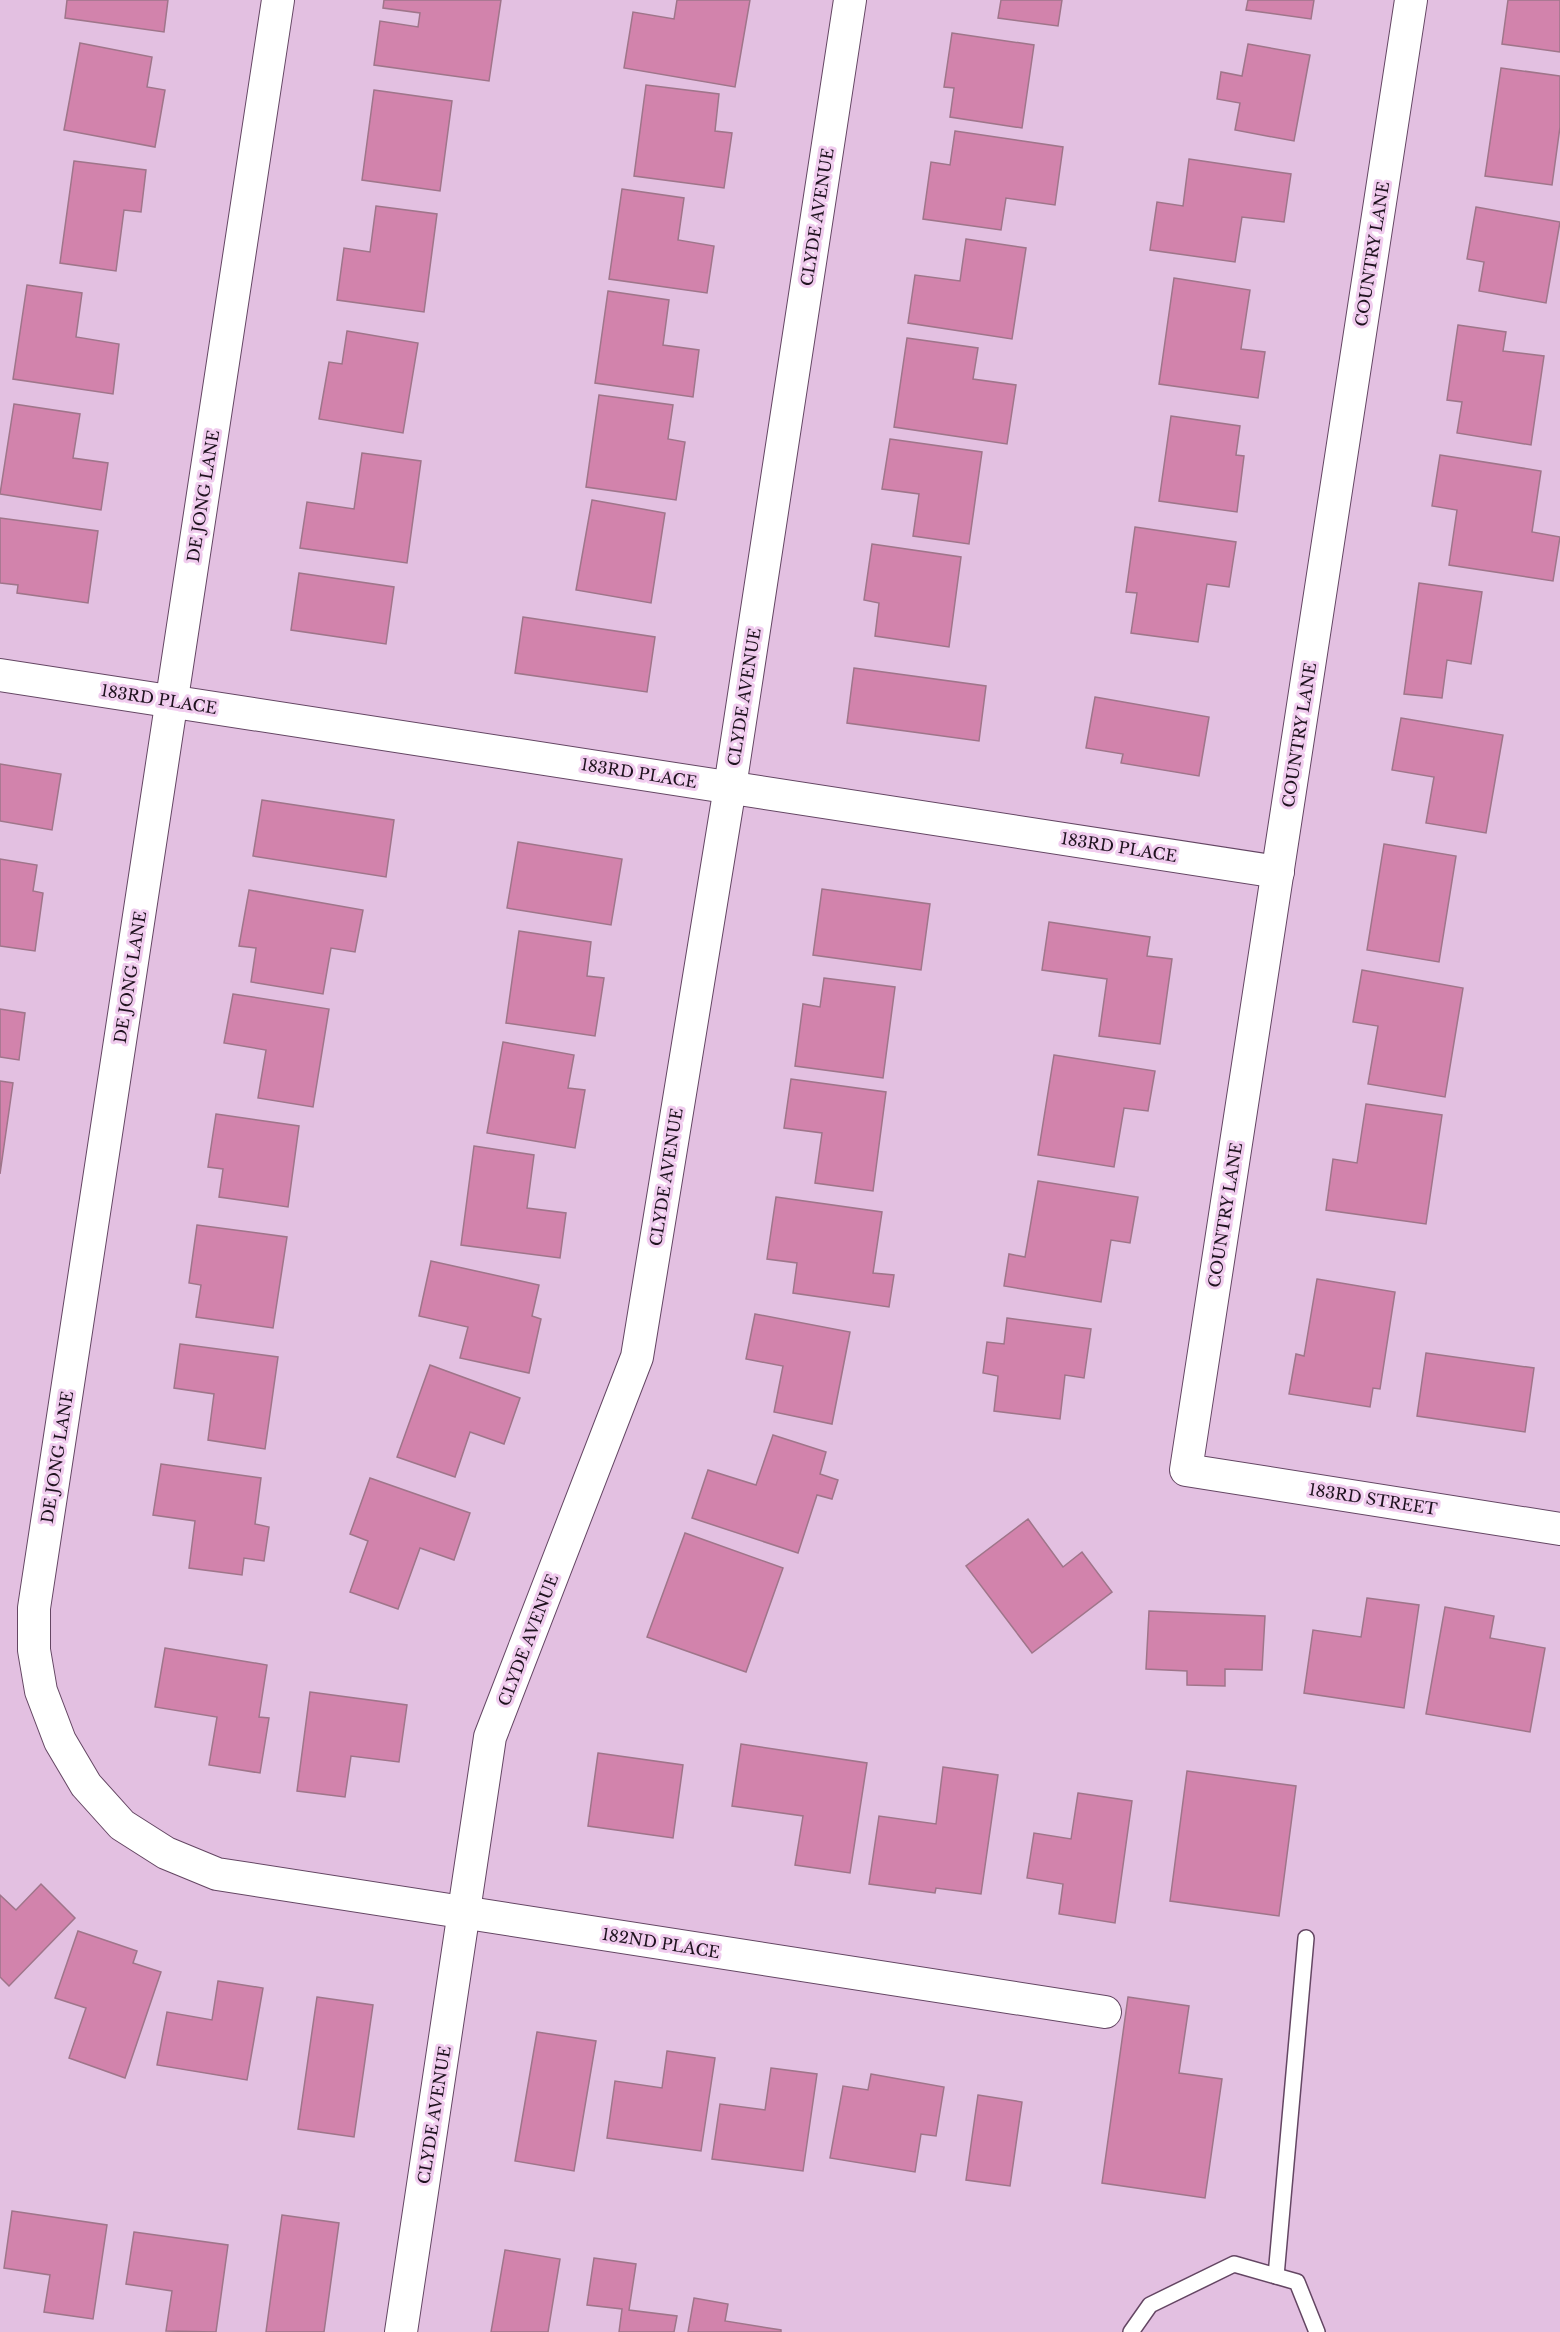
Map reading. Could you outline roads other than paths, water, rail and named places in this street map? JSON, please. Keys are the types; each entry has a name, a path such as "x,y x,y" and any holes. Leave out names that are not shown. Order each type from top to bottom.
{"street":[{"name":"DE JONG LANE","path":"217,1874 166,1853 122,1825 86,1785 60,1741 41,1691 34,1650 34,1608 278,0"},
{"name":"CLYDE AVENUE","path":"401,2332 490,1737 637,1357 730,787 850,0"},
{"name":"COUNTRY LANE","path":"1186,1470 1411,0"},
{"name":"183RD PLACE","path":"0,675 1278,872"},
{"name":"183RD STREET","path":"1186,1470 1560,1529"},
{"name":"182ND PLACE","path":"217,1874 1105,2012"}],"lane":[{"path":"1276,2276 1306,1938"},
{"path":"1131,2332 1150,2306 1234,2264 1297,2282 1317,2332"}]}
